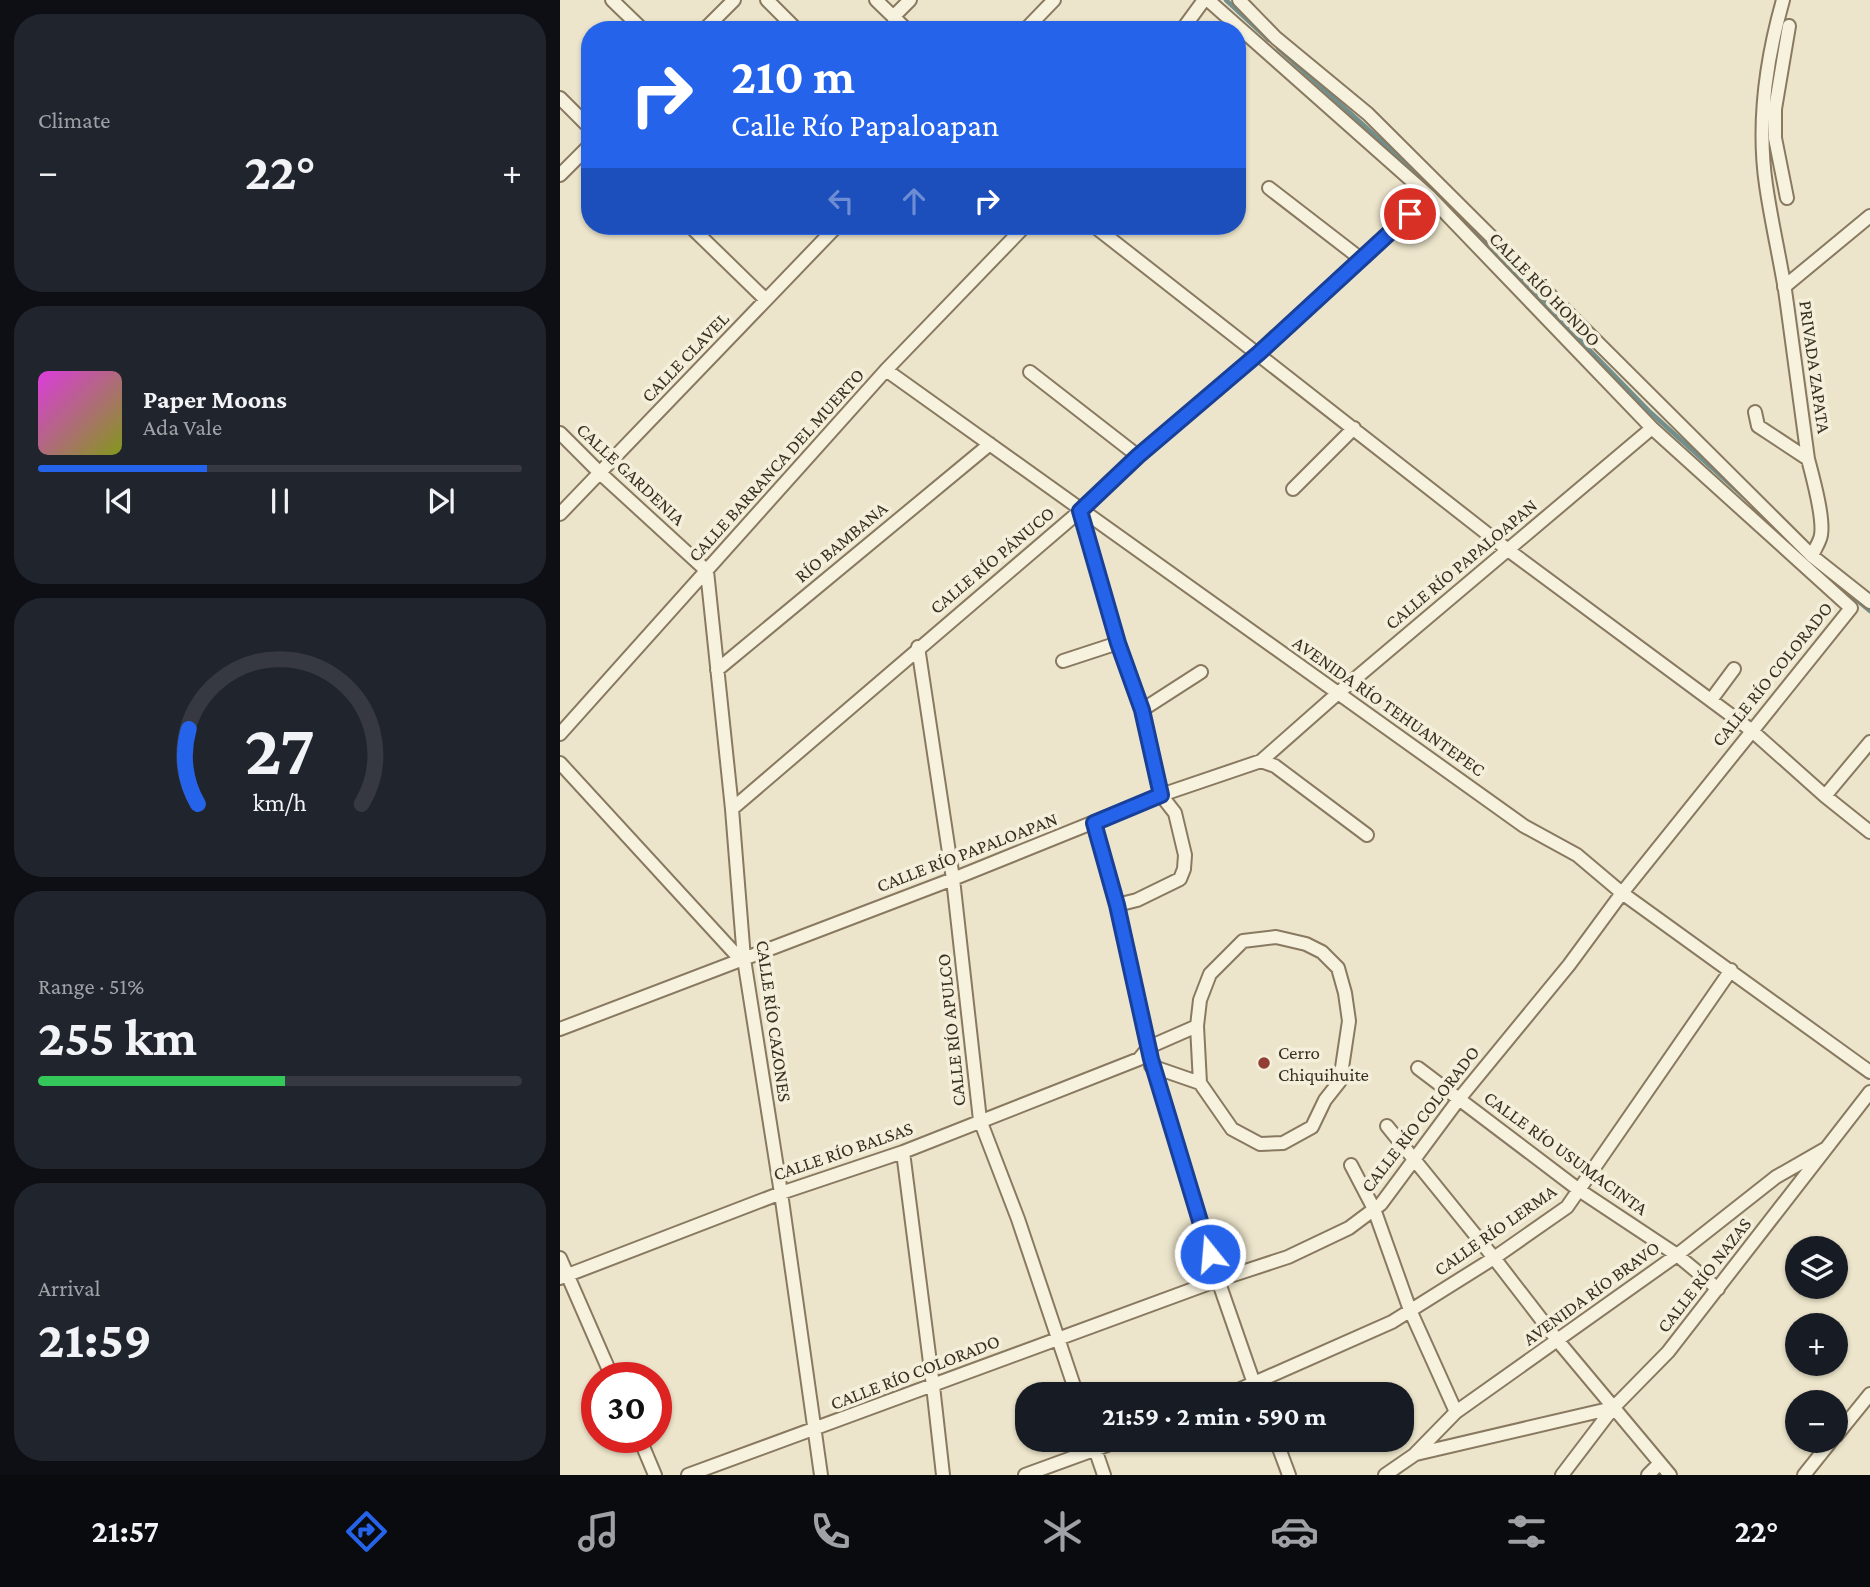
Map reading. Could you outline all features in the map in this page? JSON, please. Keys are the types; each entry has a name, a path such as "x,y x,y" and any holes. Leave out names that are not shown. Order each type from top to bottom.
{"street":[{"path":"612,0 634,21"},
{"path":"713,21 734,0"},
{"path":"767,0 788,21"},
{"path":"876,0 896,21"},
{"path":"893,18 910,0"},
{"path":"1034,21 1054,0"},
{"path":"1189,21 1206,0"},
{"name":"CALLE RÍO HONDO","path":"1206,0 1230,21"},
{"name":"CALLE RÍO HONDO","path":"1239,0 1276,38 1368,114 1812,556 1870,601"},
{"name":"PRIVADA ZAPATA","path":"1783,0 1776,23 1763,100 1762,139 1765,183 1784,287 1821,535 1812,556"},
{"path":"1787,198 1774,138 1775,109 1789,26"},
{"name":"CALLE RÍO HONDO","path":"1246,35 1429,196 1652,428 1850,608"},
{"path":"560,98 581,119"},
{"path":"560,175 581,154"},
{"path":"1765,183 1782,171"},
{"path":"1269,188 1361,259"},
{"name":"CALLE RÍO PÁNUCO","path":"732,808 1080,511 1138,456 1259,353 1429,196"},
{"path":"1784,287 1870,216"},
{"path":"699,235 766,300"},
{"name":"CALLE CLAVEL","path":"560,514 828,235"},
{"name":"CALLE BARRANCA DEL MUERTO","path":"560,734 886,370 1016,235"},
{"path":"1106,235 1508,550 1751,730 1870,832"},
{"name":"AVENIDA RÍO TEHUANTEPEC","path":"886,370 1337,694 1524,825 1577,855 1622,892 1870,1072"},
{"path":"1030,372 1138,456"},
{"path":"1755,412 1758,425 1808,459"},
{"path":"1293,489 1354,428"},
{"name":"CALLE RÍO PAPALOAPAN","path":"560,1030 1161,795 1261,761 1652,428"},
{"name":"CALLE GARDENIA","path":"560,433 707,571"},
{"name":"RÍO BAMBANA","path":"718,670 990,444"},
{"path":"1080,511 1118,643 1142,710 1161,795 1175,813 1185,855 1180,879 1137,900 1117,905"},
{"name":"CALLE RÍO CAZONES","path":"707,571 732,808 742,959 782,1193 821,1475"},
{"name":"CALLE RÍO COLORADO","path":"688,1475 1218,1280 1288,1257 1349,1228 1381,1203 1459,1099 1569,965 1622,892 1850,608"},
{"path":"1063,661 1118,643"},
{"name":"CALLE RÍO APULCO","path":"918,647 953,878 980,1120 1018,1219 1073,1382"},
{"path":"1711,700 1734,669"},
{"path":"1142,710 1202,672"},
{"path":"1825,796 1870,742"},
{"path":"1261,761 1275,766 1367,835"},
{"path":"560,763 742,959"},
{"path":"1094,823 1117,905 1154,1068 1218,1280 1254,1382"},
{"path":"1276,937 1306,944 1322,953 1338,968 1345,993 1349,1021 1340,1081 1325,1100 1312,1127 1283,1143 1259,1144 1231,1129 1200,1083 1197,1026 1200,1000 1210,974 1243,941 1276,937"},
{"name":"CALLE RÍO LERMA","path":"1270,1382 1392,1322 1567,1208 1731,970"},
{"name":"CALLE RÍO BALSAS","path":"564,1277 782,1193 903,1153 980,1120 1139,1059 1149,1047 1197,1026"},
{"path":"1139,1059 1154,1068 1200,1083"},
{"name":"CALLE RÍO USUMACINTA","path":"1418,1068 1579,1190 1677,1255 1718,1289"},
{"name":"CALLE RÍO NAZAS","path":"1563,1473 1613,1408 1668,1352 1870,1092"},
{"path":"1387,1126 1558,1342 1670,1475"},
{"name":"AVENIDA RÍO BRAVO","path":"1385,1475 1414,1455 1456,1412 1677,1255 1776,1177 1825,1149"},
{"path":"903,1153 943,1475"},
{"path":"1351,1165 1374,1209 1410,1310 1456,1412"},
{"path":"560,1258 564,1277 605,1362"},
{"path":"1848,1421 1870,1394"},
{"path":"1414,1455 1613,1408"},
{"path":"1026,1475 1079,1452"},
{"path":"1095,1452 1104,1475"},
{"path":"1280,1452 1289,1475"},
{"path":"646,1453 655,1475"},
{"path":"1804,1475 1822,1453"},
{"path":"1648,1475 1660,1463"},
{"path":"1551,1475 1563,1473"}],"waterway":[{"path":"1226,0 1269,40"},
{"path":"1278,48 1420,176 1650,412 1751,503"},
{"path":"1836,583 1870,611"}],"place":[{"name":"Cerro Chiquihuite","path":"1264,1063"}],"route":[{"path":"1210,1254 1151,1059 1117,905 1094,823 1161,795 1142,710 1118,643 1080,511 1138,456 1259,353 1410,214"}]}
